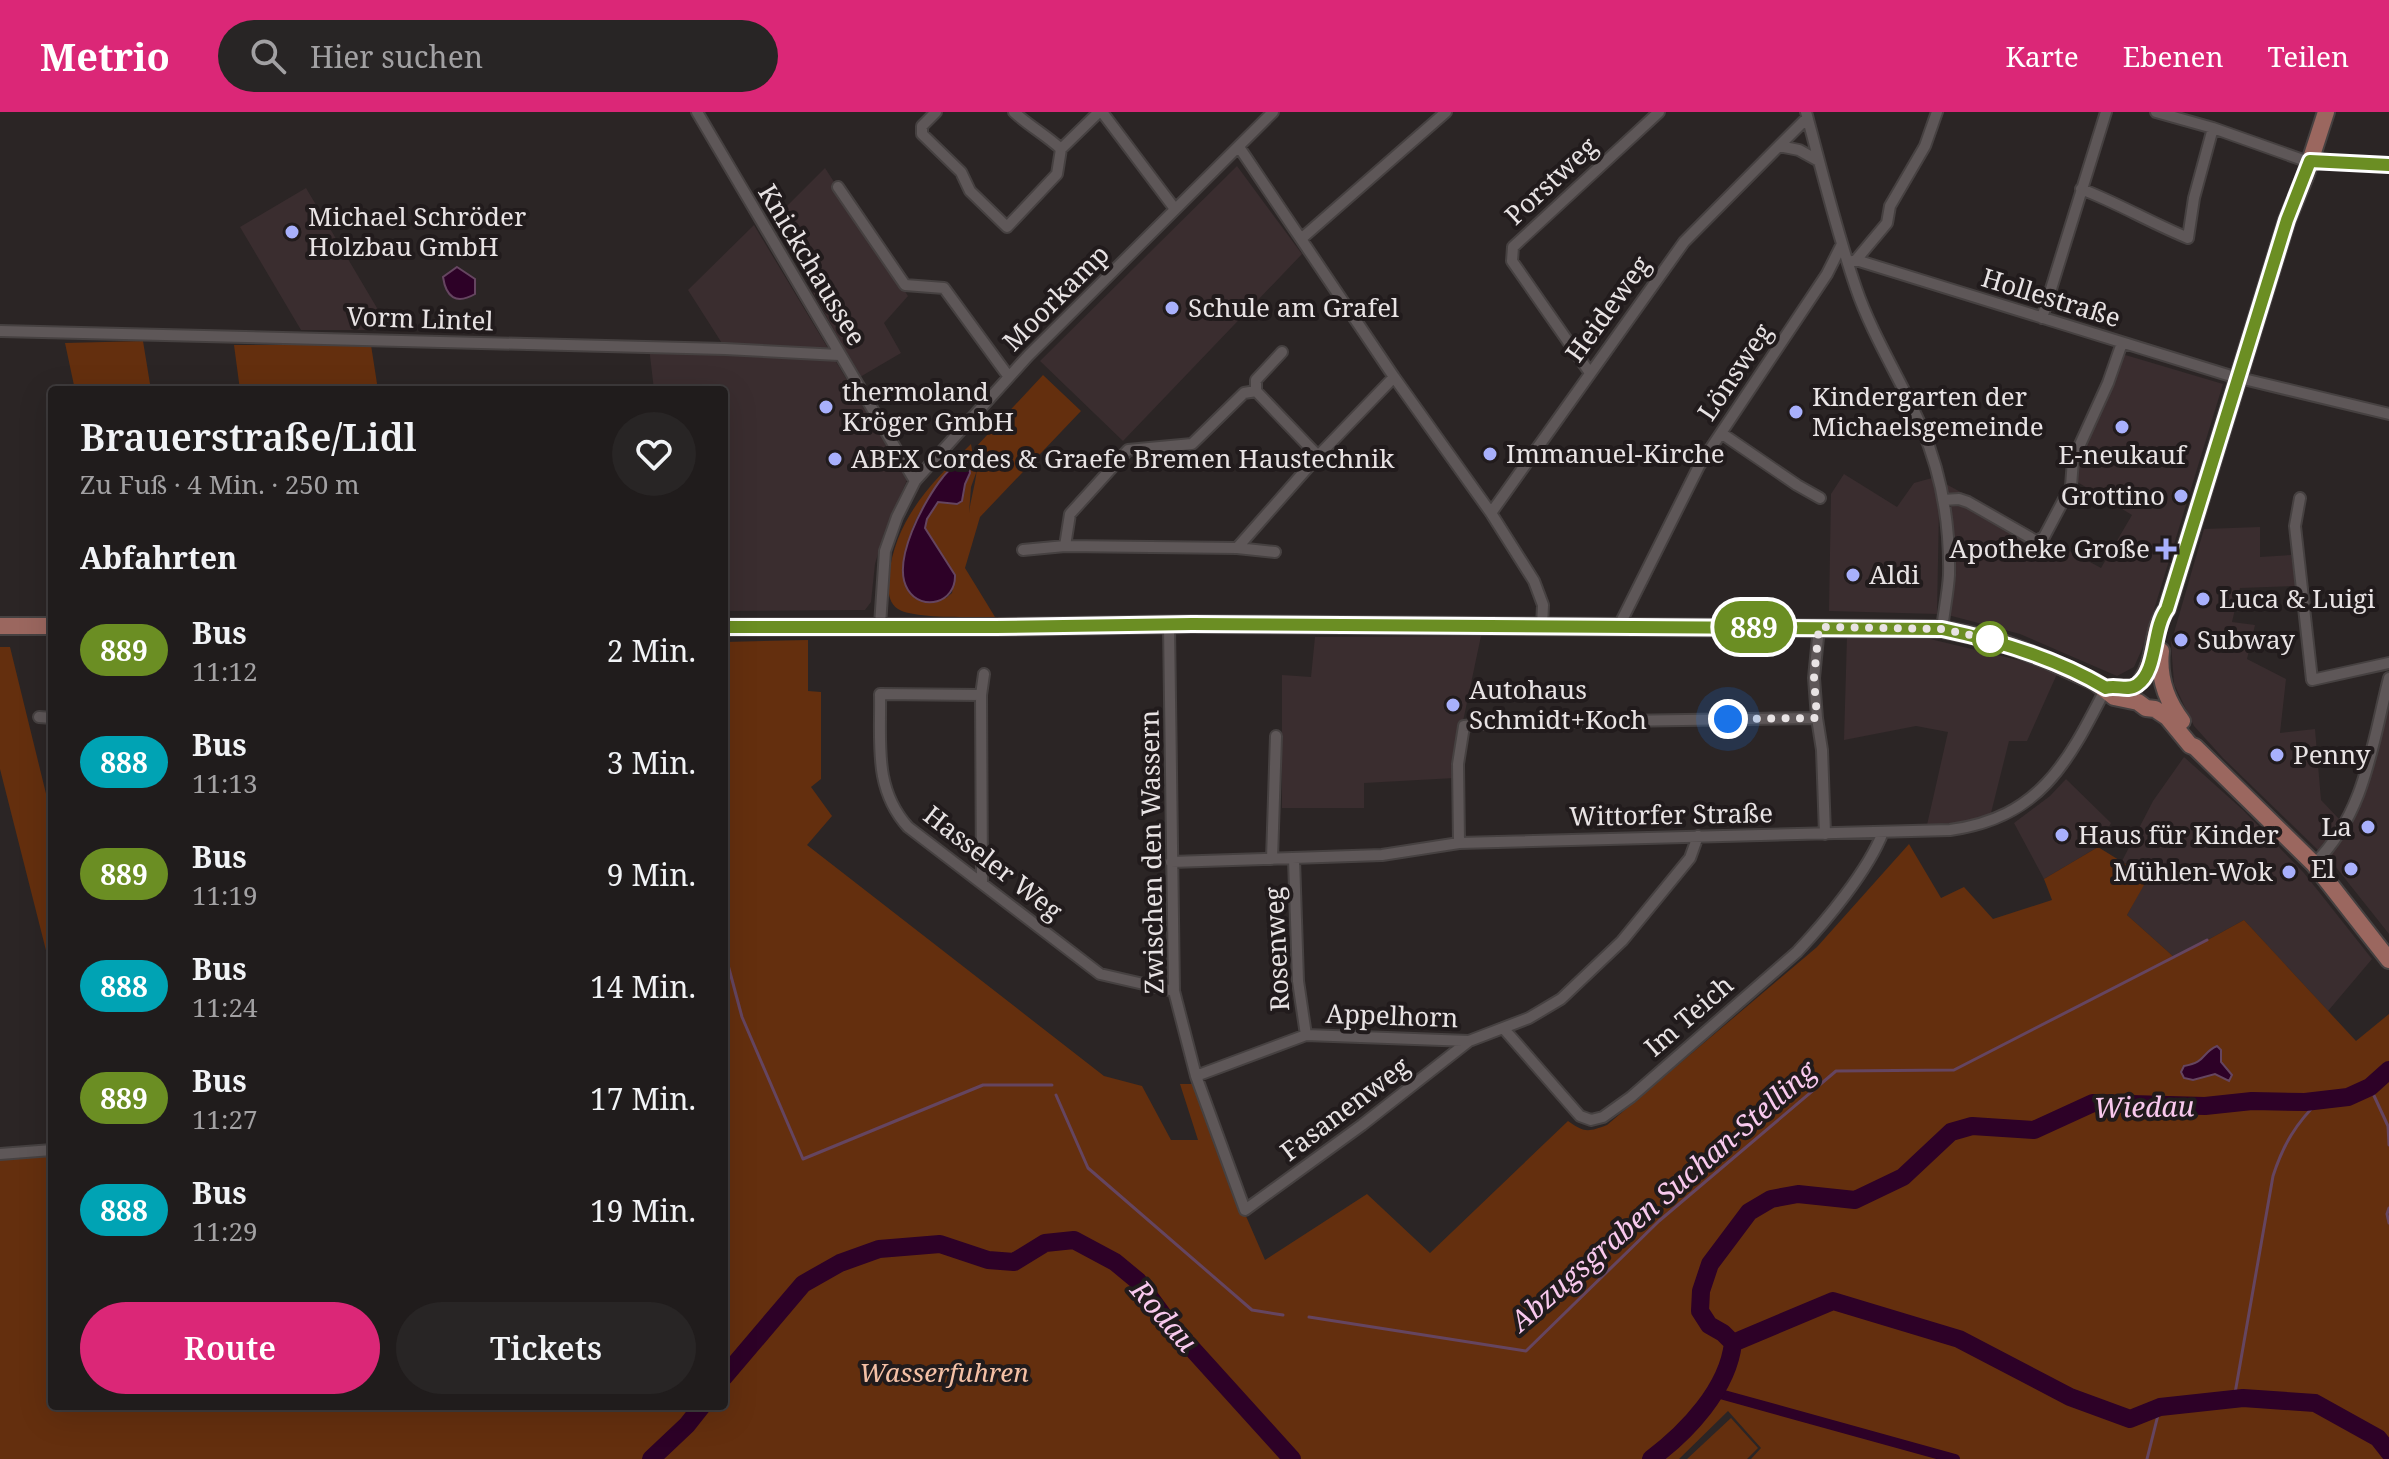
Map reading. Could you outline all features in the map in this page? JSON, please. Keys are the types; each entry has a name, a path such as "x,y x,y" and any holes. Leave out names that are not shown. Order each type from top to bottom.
{"main road":[{"path":"2326,112 2287,220 2167,609 2159,624 2149,670 2135,693 2146,705 2167,717 2190,745 2314,864 2389,960"},
{"path":"2167,609 2160,669 2170,706 2188,730 2195,747"},
{"path":"728,627 1192,624 1942,629 1995,640 2031,653 2106,688 2114,697 2146,705 2162,705 2165,688"},
{"path":"0,626 48,626"},
{"path":"2106,688 2129,688 2152,677 2165,688"}],"street":[{"name":"Knickchaussee","path":"697,112 915,481"},
{"path":"936,112 922,126 922,134 961,172 970,191 1007,227 1057,174 1061,149 1101,112 1175,209"},
{"path":"1014,112 1061,149"},
{"name":"Moorkamp","path":"880,625 885,551 915,481 1009,377 1273,112"},
{"path":"1301,239 1446,112"},
{"name":"Porstweg","path":"1590,373 1512,261 1513,247 1659,112"},
{"path":"1827,274 1840,266 1853,265 1887,223 1890,206 1925,146 1937,112"},
{"path":"2042,318 2106,112"},
{"path":"2156,112 2310,161 2389,165"},
{"path":"1807,115 1842,244 1853,265 1856,288 1931,452 1948,533 1949,575 1942,629"},
{"name":"Heideweg","path":"1491,513 1684,242 1807,115"},
{"path":"2081,189 2123,205 2144,220 2188,238 2194,198 2213,128"},
{"path":"1779,146 1799,150 1819,161"},
{"path":"1239,147 1394,377 1491,513 1534,581 1543,605 1542,626"},
{"path":"838,187 905,285 944,288 1009,377"},
{"name":"Lönsweg","path":"1619,626 1699,466 1827,274 1842,244"},
{"name":"Hollestraße","path":"1853,265 2042,318 2239,379 2389,414"},
{"name":"Vorm Lintel","path":"0,331 716,348 839,355"},
{"path":"1943,500 1968,502 2036,541 2044,537 2071,486 2073,460 2108,383 2122,343"},
{"path":"1282,352 1256,380 1256,391 1318,456"},
{"path":"1237,548 1318,456 1394,377"},
{"path":"1065,546 1070,514 1128,450 1192,444 1244,393 1256,391"},
{"path":"1721,433 1820,498"},
{"path":"2300,498 2295,526 2312,680 2389,663"},
{"path":"1023,550 1065,546 1237,548 1275,552"},
{"name":"Zwischen den Wassern","path":"1169,626 1174,991 1196,1076 1245,1210"},
{"path":"1819,627 1814,678 1822,750 1825,834"},
{"path":"982,883 981,695 984,674"},
{"path":"2314,864 2332,846 2349,820 2365,784 2389,678"},
{"name":"Wittorfer Straße","path":"1171,862 1382,855 1459,843 1971,828 2018,809 2044,789 2057,773 2106,688"},
{"name":"Hasseler Weg","path":"981,695 880,694 882,779 892,805 908,827 1100,974 1174,991"},
{"path":"39,717 48,718"},
{"path":"1459,843 1458,764 1464,726 1817,718"},
{"path":"1272,859 1276,736"},
{"name":"Im Teich","path":"1504,1029 1574,1112 1591,1120 1603,1117 1631,1097 1797,952 1874,853 1883,832"},
{"name":"Appelhorn","path":"1196,1076 1306,1035 1469,1041 1529,1018 1561,999 1622,941 1690,858 1698,836"},
{"name":"Rosenweg","path":"1294,859 1298,981 1306,1035"},
{"name":"Fasanenweg","path":"1245,1210 1362,1125 1469,1041"},
{"path":"0,1154 48,1150"}],"shaded area":[{"name":"Schule am Grafel","path":"1237,166 1302,254 1123,441 1040,361"},
{"path":"825,168 908,296 884,323 901,353 860,377 773,220"},
{"path":"306,188 390,330 301,330 240,227"},
{"path":"754,225 907,480 884,533 875,564 871,602 865,610 728,611 728,386 654,386 649,347 725,348 688,290"},
{"path":"457,267 475,279 475,294 457,299 449,294 443,277"},
{"path":"2122,354 2223,384 2142,649 2134,667 2117,676 2020,634 1948,615 1952,525 1951,506 1944,483 2101,568 2132,515 2074,480"},
{"path":"961,460 968,460 970,473 962,501 957,504 938,502 925,528 955,575 954,585 944,598 921,601 908,590 904,578 906,548 927,500 945,474"},
{"path":"1844,474 1897,507 1914,483 1932,478 1939,508 1937,614 1829,611 1831,494"},
{"path":"2260,527 2260,557 2291,555 2296,586 2240,588 2232,622 2255,625 2247,659 2286,679 2280,733 2315,729 2321,800 2340,820 2331,844 2322,854 2194,726 2174,684 2171,643 2204,529"},
{"path":"1481,636 1462,726 1455,778 1364,783 1364,808 1282,808 1282,675 1311,677 1315,637"},
{"path":"1847,636 1930,639 2022,661 2057,674 2027,741 2009,741 1990,817 1971,822 1927,825 1948,732 1916,726 1844,740"},
{"path":"2389,700 2389,934 2331,861 2331,855 2367,786 2380,724"},
{"path":"2184,757 2243,810 2304,873 2372,959 2328,1011 2244,920 2175,958 2127,915 2147,878 2122,861 2153,801"},
{"name":"Haus für Kinder","path":"2066,779 2111,823 2098,847 2044,879 2014,823 2050,796"},
{"path":"2217,1046 2221,1050 2221,1062 2232,1075 2229,1081 2215,1074 2193,1080 2184,1078 2181,1072 2184,1066 2197,1062"}],"green space":[{"path":"143,341 150,386 74,386 65,343"},
{"path":"234,345 371,345 377,386 239,386"},
{"path":"1043,375 1081,411 980,517 965,568 995,617 930,616 898,609 890,598 888,585 893,556 907,519 929,487 971,444 976,473 971,487 969,513 977,472 975,448","holes":["971,468 964,495 952,504 938,502 925,528 955,575 952,593 946,598 905,581 907,549 913,526 923,507 940,490"]},
{"name":"Wasserfuhren","path":"808,640 808,691 821,692 821,779 811,787 832,816 807,845 1104,1076 1142,1086 1171,1140 1198,1140 1180,1084 1194,1084 1213,1140 1265,1260 1367,1194 1430,1253 1568,1121 1587,1130 1607,1125 1817,947 1909,844 1941,898 1964,887 1993,919 2052,900 2044,879 2098,847 2148,878 2127,915 2175,958 2244,920 2356,1041 2389,1014 2389,1459 1751,1459 1761,1448 1728,1411 1679,1459 0,1459 0,1155 48,1151 48,1410 728,1410 728,642"},
{"path":"0,647 10,647 48,802 48,958 0,769"},
{"path":"1731,1418 1758,1448 1747,1459 1687,1459"}],"waterway":[{"name":"Abzugsgraben Suchan-Stelling","path":"1309,1317 1526,1351 1659,1221 1836,1071 1954,1070 2207,940"},
{"name":"Abzugsgraben Suchan-Stelling","path":"728,965 742,1017 803,1159 983,1085 1052,1085"},
{"name":"Wiedau","path":"1651,1459 1691,1423 1723,1377 1733,1343 1709,1325 1700,1311 1701,1291 1710,1264 1749,1212 1771,1199 1798,1194 1855,1200 1903,1177 1951,1132 1972,1126 2034,1130 2093,1103 2205,1106 2348,1097 2370,1087 2389,1070"},
{"path":"2370,1087 2388,1126 2389,1145"},
{"name":"Abzugsgraben Suchan-Stelling","path":"1056,1095 1088,1168 1252,1310 1283,1315"},
{"path":"2234,1399 2273,1176 2291,1135 2320,1100"},
{"path":"2389,1208 2389,1223"},
{"name":"Rodau","path":"728,1372 803,1284 840,1263 879,1249 940,1244 988,1260 1014,1262 1045,1243 1074,1240 1115,1262 1138,1281 1168,1322 1292,1459"},
{"path":"1733,1343 1833,1301 1959,1339 2070,1397 2130,1419 2160,1407 2243,1398 2315,1403 2378,1438 2389,1452"},
{"path":"1713,1392 1955,1459"},
{"path":"2147,1459 2160,1407"},
{"name":"Rodau","path":"651,1459 699,1410"}],"bus line":[{"name":"889","path":"728,627 1192,624 1942,629 1995,640 2106,688 2131,688 2149,670 2159,624 2167,609 2287,220 2310,161 2389,165"}],"place":[{"name":"Michael Schröder Holzbau GmbH","path":"292,232"},
{"name":"Schule am Grafel","path":"1172,308"},
{"name":"thermoland Kröger GmbH","path":"826,407"},
{"name":"Kindergarten der Michaelsgemeinde","path":"1796,412"},
{"name":"E-neukauf","path":"2122,427"},
{"name":"Immanuel-Kirche","path":"1490,454"},
{"name":"ABEX Cordes & Graefe Bremen Haustechnik","path":"835,459"},
{"name":"Grottino","path":"2181,496"},
{"name":"Apotheke Große","path":"2166,549"},
{"name":"Aldi","path":"1853,575"},
{"name":"Luca & Luigi","path":"2203,599"},
{"name":"Subway","path":"2181,640"},
{"name":"Autohaus Schmidt+Koch","path":"1453,705"},
{"name":"Penny","path":"2277,755"},
{"name":"La","path":"2368,827"},
{"name":"Haus für Kinder","path":"2062,835"},
{"name":"El","path":"2351,869"},
{"name":"Mühlen-Wok","path":"2289,872"}],"route":[{"path":"1728,719 1817,718 1814,678 1819,627 1942,629 1995,640 1990,639"}]}
